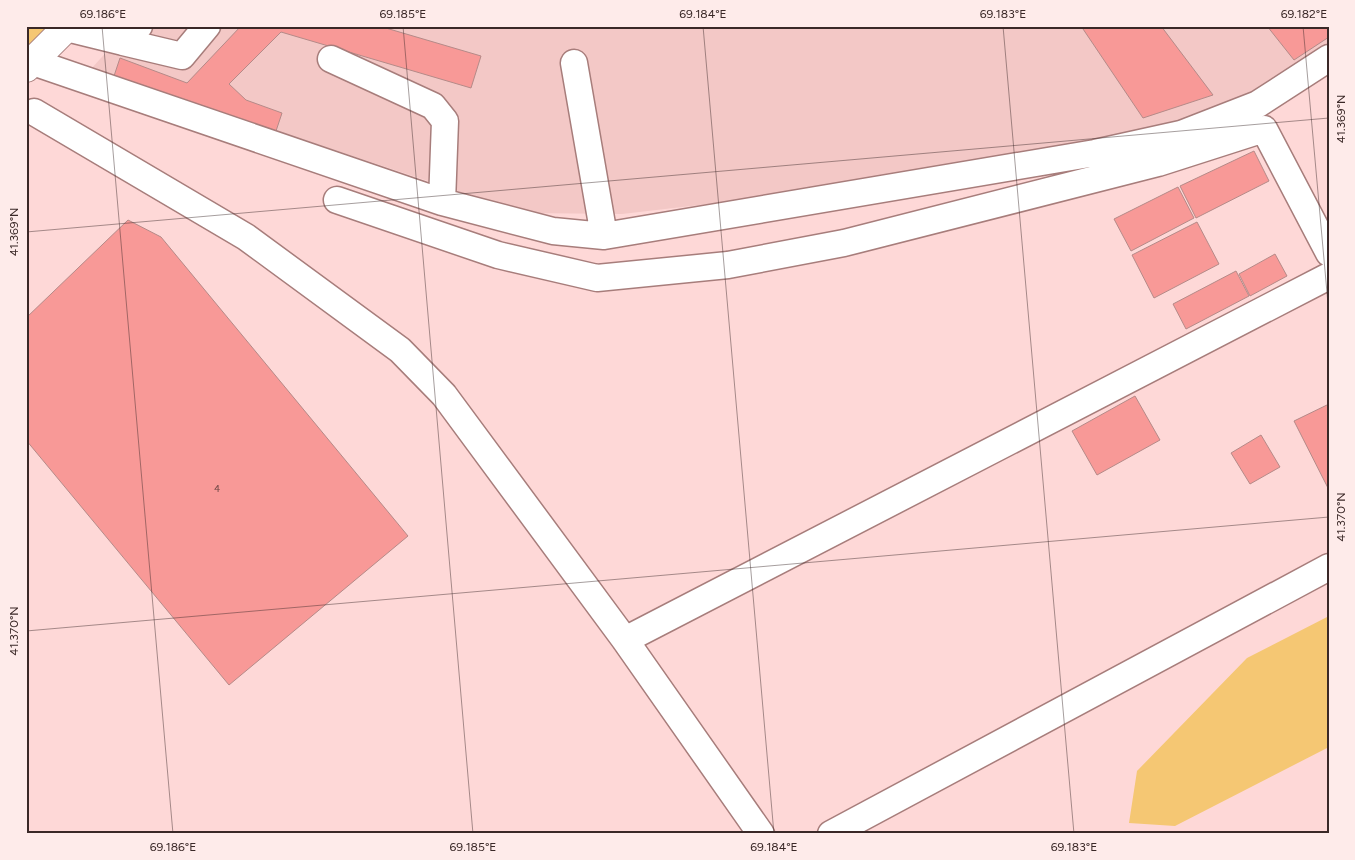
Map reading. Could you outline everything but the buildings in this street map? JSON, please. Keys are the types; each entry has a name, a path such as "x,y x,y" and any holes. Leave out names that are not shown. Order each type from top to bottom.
{"highway":[{"path":"30,65 67,27"}],"street":[{"path":"67,27 131,34 182,56 207,26"},
{"path":"30,65 442,202 553,231 604,236 1095,153 1181,134 1258,104 1329,58"},
{"path":"331,59 433,106 445,121 442,202"},
{"path":"574,63 604,236"},
{"path":"34,112 246,237 400,350 444,395 625,640 761,834"},
{"path":"337,200 498,255 597,278 728,265 844,243 1158,162 1264,129 1329,253"},
{"path":"625,640 1329,276"},
{"path":"831,834 1329,567"}],"shaded area":[{"path":"26,26 48,26 26,48"},
{"path":"130,26 1329,26 1329,66 1096,159 622,214 524,213 91,69"},
{"path":"1329,616 1329,747 1175,826 1129,823 1137,771 1247,658"}]}
